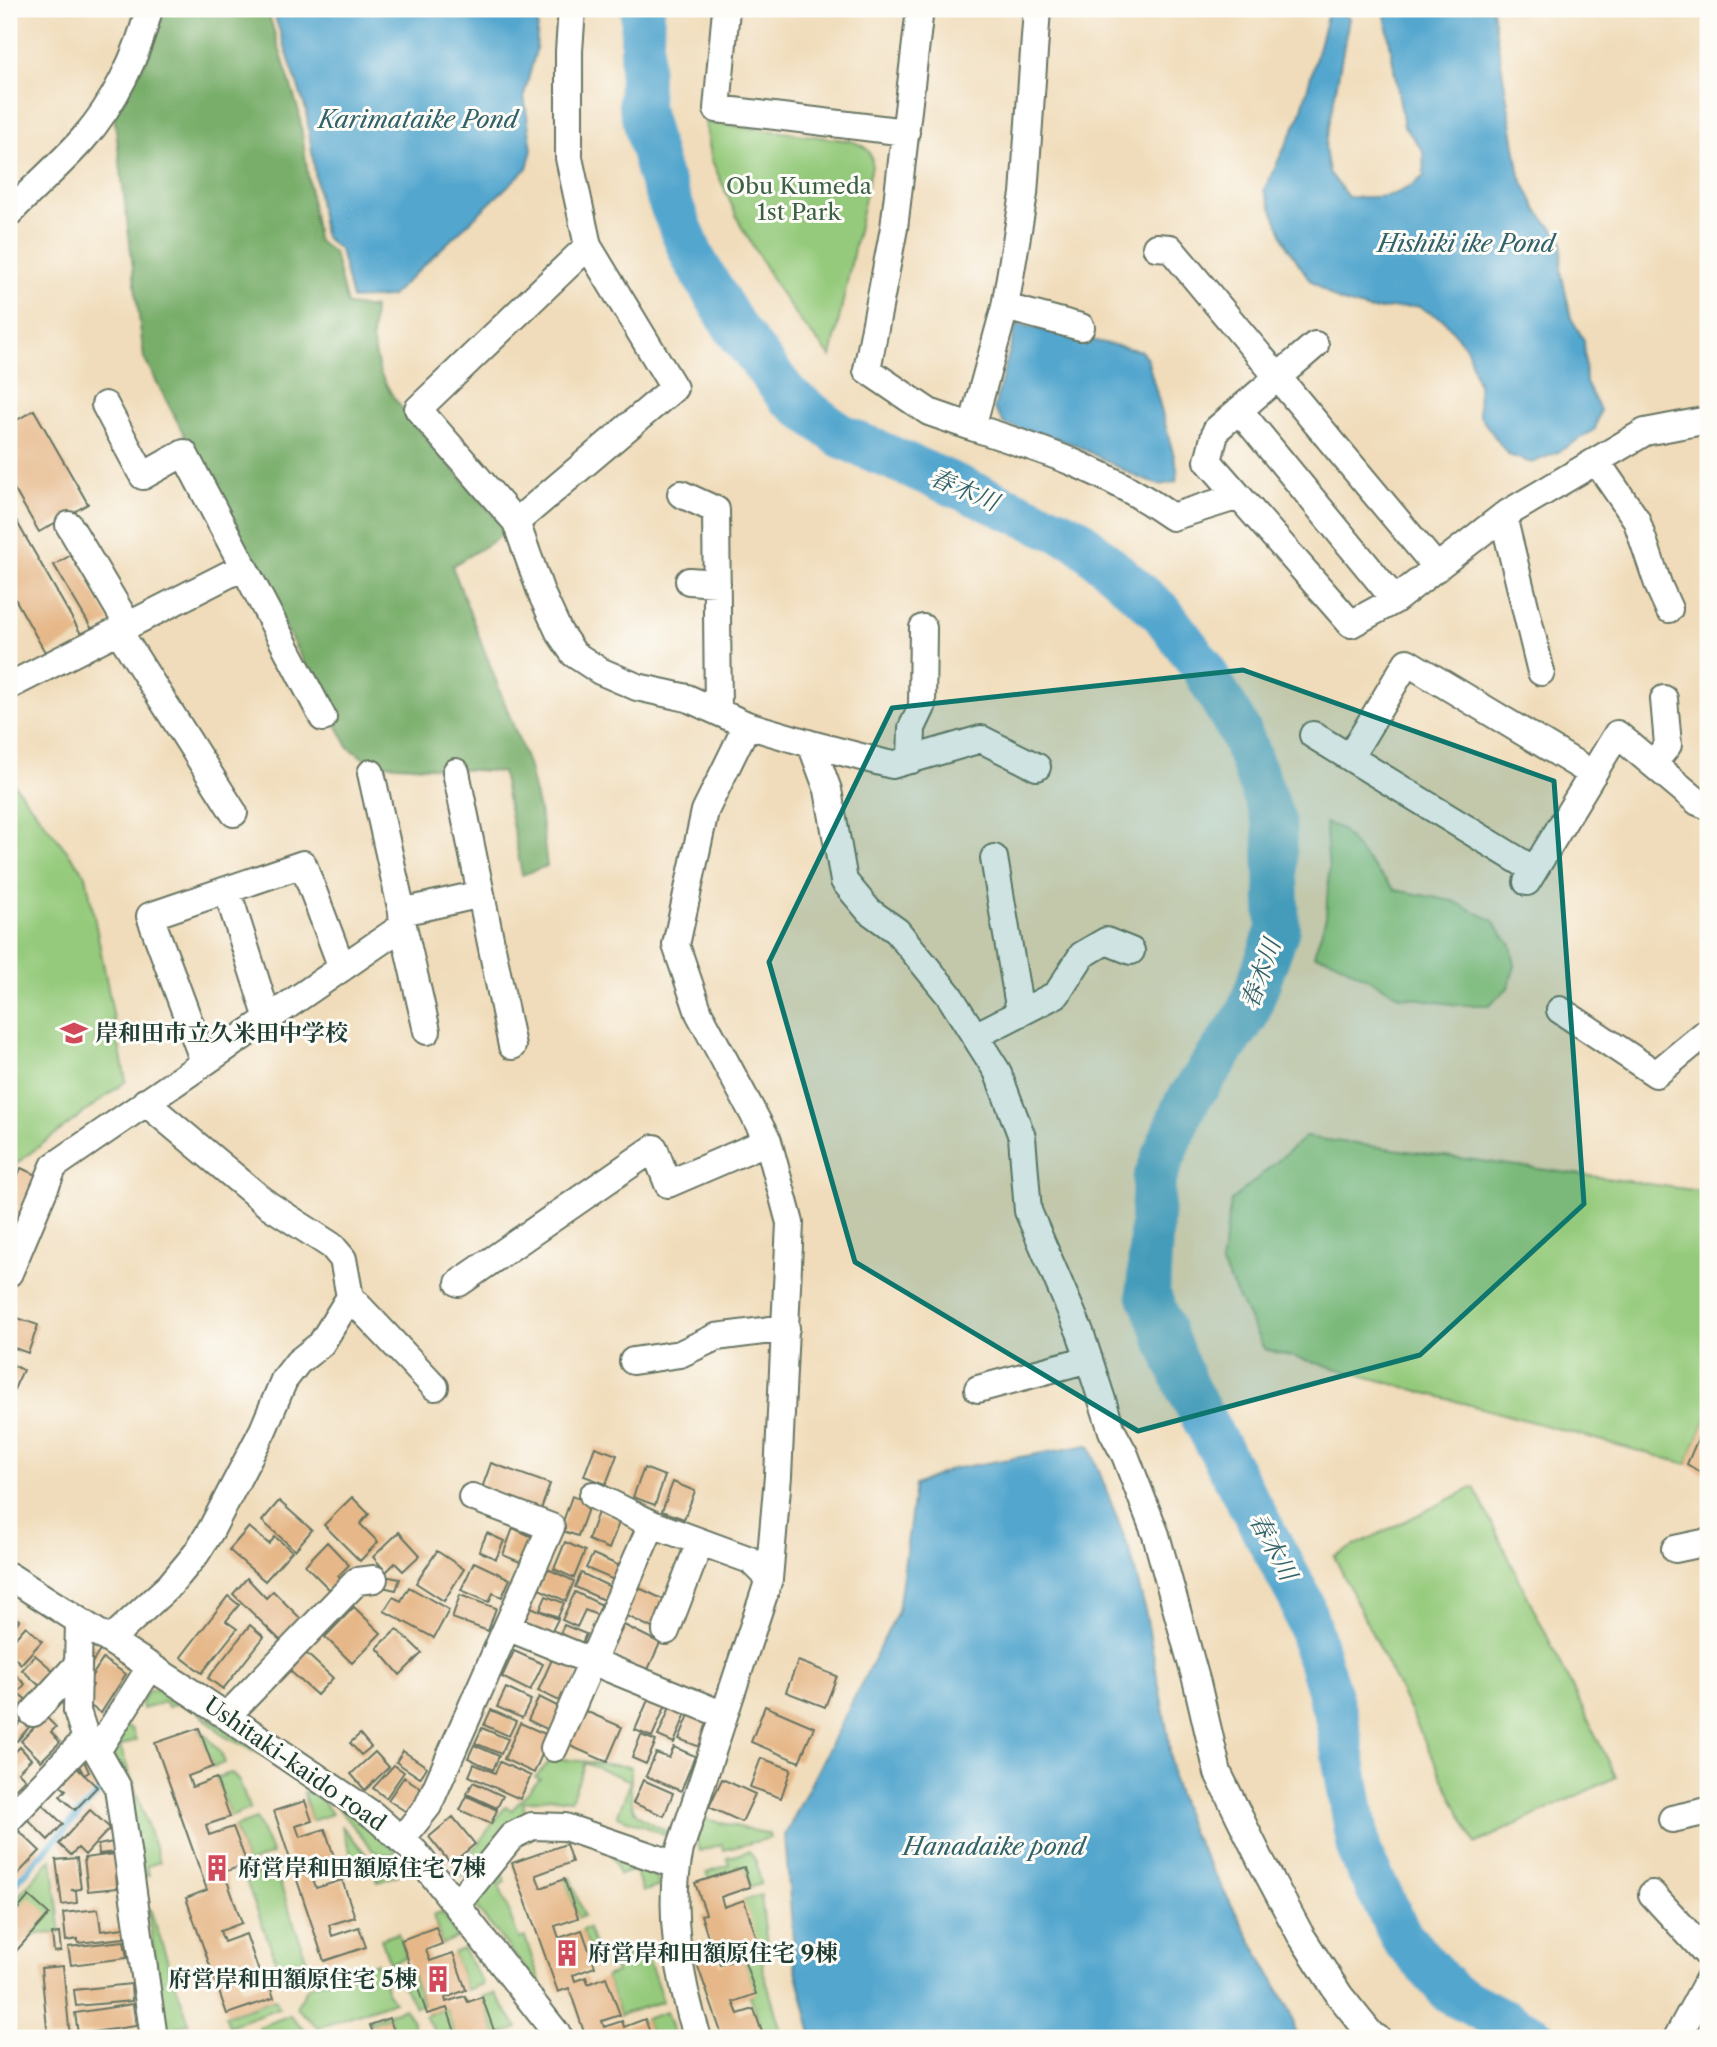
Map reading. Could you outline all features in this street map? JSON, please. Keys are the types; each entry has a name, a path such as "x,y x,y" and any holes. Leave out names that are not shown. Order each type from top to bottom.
{"street":[{"path":"9,213 83,139 113,98 144,30 149,9"},
{"path":"516,522 674,388 588,246 569,158 569,51 572,9"},
{"path":"726,9 717,109 906,132"},
{"path":"920,9 894,228 867,370 929,412 1077,462 1121,483 1172,517 1238,496"},
{"path":"972,427 1005,307 1024,194 1037,9"},
{"path":"588,246 418,410 516,522 542,595 559,632 574,654 600,671 637,687 687,698 747,725 892,765 981,739 1037,766"},
{"path":"1156,247 1170,247 1437,568"},
{"path":"1005,307 1081,327"},
{"path":"1315,345 1216,430 1208,461 1351,624 1395,600 1503,516 1645,432 1708,420"},
{"path":"105,405 143,476 184,453 323,718"},
{"path":"1239,410 1395,600"},
{"path":"1597,462 1636,519 1669,609"},
{"path":"681,494 716,510 718,712"},
{"path":"1503,516 1541,672"},
{"path":"69,525 123,628 234,813"},
{"path":"9,686 243,567"},
{"path":"689,581 717,583"},
{"path":"911,760 912,728 922,707 923,628"},
{"path":"1350,757 1407,663 1593,774"},
{"path":"1653,764 1668,746 1664,699"},
{"path":"698,2038 686,2003 676,1946 676,1866 769,1579 779,1476 790,1223 768,1141 699,1013 676,945 705,811 747,725"},
{"path":"1313,735 1530,876 1617,734 1698,802 1708,806"},
{"path":"811,744 828,790 844,881 869,911 897,932 948,995 997,1071 1022,1137 1028,1211 1080,1332 1112,1431 1125,1455 1156,1535 1197,1683 1218,1773 1300,1934 1340,1996 1374,2038"},
{"path":"456,772 512,1046"},
{"path":"371,773 427,1031"},
{"path":"994,858 1020,1012"},
{"path":"204,1062 150,916 303,864 342,968"},
{"path":"227,890 268,1019"},
{"path":"9,1273 54,1166 342,968 403,919 481,894"},
{"path":"975,1036 1057,993 1082,955 1106,941 1131,951"},
{"path":"1560,1010 1656,1074 1708,1031"},
{"path":"145,1102 267,1204 332,1246 342,1259 350,1297 435,1387"},
{"path":"459,1283 654,1148 668,1184 768,1141"},
{"path":"110,1640 170,1585 196,1555 257,1441 284,1380 298,1362 321,1344 350,1297"},
{"path":"633,1361 680,1354 716,1336 786,1328"},
{"path":"978,1389 1089,1359"},
{"path":"401,1840 428,1806 551,1527 472,1496"},
{"path":"593,1496 652,1524 750,1560 769,1579"},
{"path":"554,1748 652,1524"},
{"path":"666,1632 700,1542"},
{"path":"1675,1549 1708,1542"},
{"name":"Ushitaki-kaido road","path":"9,1576 151,1666 373,1815 415,1852 560,2038"},
{"path":"227,1716 358,1581 374,1579"},
{"path":"79,1621 77,1711 92,1745 118,1788 154,2038"},
{"path":"507,1627 724,1715"},
{"path":"33,1713 78,1664"},
{"path":"9,1819 92,1745 151,1666"},
{"path":"1672,1819 1708,1811"},
{"path":"457,1904 512,1836 532,1826 565,1827 676,1866"},
{"path":"1653,1894 1708,1955"},
{"path":"1676,2038 1708,1980"}],"highlighted area":[{"path":"1243,670 1554,781 1584,1204 1420,1355 1138,1431 855,1262 769,962 892,708"}],"green space":[{"path":"165,9 267,9 299,112 317,240 334,253 347,305 374,308 372,340 380,373 392,395 508,532 452,566 528,764 541,819 547,866 522,875 502,772 381,764 362,757 348,747 144,358 114,114 148,57"},
{"name":"Obu Kumeda 1st Park","path":"705,122 851,141 869,152 872,165 831,357 780,292 741,226 712,161"},
{"name":"岸和田市立久米田中学校","path":"9,778 86,875 126,1081 17,1163 9,1181"},
{"path":"1325,823 1340,828 1395,890 1453,901 1492,920 1511,945 1515,966 1508,988 1489,1005 1458,1005 1400,996 1331,959 1314,955 1326,917 1329,869"},
{"path":"1305,1137 1708,1192 1708,1414 1687,1464 1264,1349 1221,1263 1231,1201"},
{"path":"1474,1487 1616,1777 1475,1844 1334,1556"},
{"path":"166,1687 179,1696 180,1703 168,1707 165,1702 143,1709 141,1703 149,1691"},
{"path":"197,1711 280,1764 222,1735"},
{"path":"124,1726 132,1729 136,1740 120,1746 160,1862 147,1866 149,1875 141,1877 113,1754 113,1744"},
{"path":"199,1728 220,1751 225,1763 213,1767"},
{"path":"553,1758 631,1767 631,1781 585,1763 571,1800 550,1798 523,1802 527,1820 463,1877 456,1874 505,1807 512,1810 540,1779 535,1777"},
{"path":"231,1773 239,1781 250,1809 230,1817 216,1778"},
{"path":"631,1781 635,1812 674,1835 670,1847 664,1851 669,1836 617,1816"},
{"path":"307,1791 324,1802 332,1814 312,1821 303,1792"},
{"path":"333,1798 399,1854 381,1855 374,1852"},
{"path":"701,1818 769,1834 770,1838 724,1850 722,1844 700,1851 695,1836"},
{"path":"256,1819 272,1854 247,1864 234,1827"},
{"path":"341,1825 371,1860 404,1863 411,1870 378,1882 373,1870 358,1875"},
{"path":"749,1851 756,1861 761,1884 750,1887 743,1867 709,1879 707,1872 729,1865 727,1858"},
{"path":"613,1856 642,1863 652,1871 660,1886 643,1892 635,1870 619,1875"},
{"path":"52,1858 61,1933 31,1934 29,1897 9,1919 9,1906"},
{"path":"275,1868 310,1970 283,1980 245,1878"},
{"path":"500,1868 505,1882 499,1885 519,1939 525,1937 541,1984 539,1985 478,1910 477,1895"},
{"path":"570,1877 584,1916 578,1918 564,1879"},
{"path":"761,1895 767,1946 762,1966 783,2038 764,2038 750,1996 755,1994 739,1945 744,1900"},
{"path":"150,1909 189,2023 165,2031 148,1910"},
{"path":"441,1912 457,1938 442,1944 433,1915"},
{"path":"588,1928 601,1966 595,1967 582,1930"},
{"path":"398,1933 407,1957 390,1963 381,1939"},
{"path":"463,1949 483,1984 466,1990 453,1953"},
{"path":"645,1949 663,2001 620,2015 606,1977 616,1973 612,1960"},
{"path":"377,1963 387,1991 394,2001 318,2028 296,2007 308,1987"},
{"path":"410,1968 423,2004 416,2007 394,1973"},
{"path":"495,1993 518,2028 496,2036 482,1997"},
{"path":"276,1999 279,2008 229,2026 225,2016"},
{"path":"404,2008 413,2021 413,2034 405,2038 397,2038 389,2018 370,2025 368,2021"},
{"path":"447,2008 457,2038 440,2038 424,2016"},
{"path":"666,2012 675,2038 652,2038 645,2019"},
{"path":"290,2015 305,2030 308,2038 263,2038 259,2027"}],"water":[{"name":"Karimataike Pond","path":"274,9 539,9 536,50 524,95 532,150 527,168 390,297 352,299 340,250 324,236 306,110"},
{"name":"Hishiki ike Pond","path":"1329,9 1335,9 1349,18 1325,148 1329,172 1348,197 1371,197 1397,193 1424,176 1423,151 1404,126 1384,9 1492,9 1520,176 1538,212 1562,239 1561,271 1571,318 1584,340 1586,383 1600,410 1595,429 1558,452 1532,463 1508,455 1479,415 1478,384 1467,349 1444,320 1417,306 1370,310 1339,301 1310,280 1288,248 1264,190 1300,116"},
{"path":"1017,324 1141,351 1147,358 1178,471 1176,482 1160,485 1139,478 1074,444 1004,424 994,408"},
{"name":"Hanadaike pond","path":"1089,1445 1131,1555 1145,1610 1168,1735 1173,1779 1190,1830 1291,2012 1297,2038 813,2038 795,1966 785,1835 898,1611 915,1485 952,1469"}],"building":[{"path":"34,410 88,504 39,532 9,480 9,425"},
{"path":"9,508 81,634 46,654 9,588"},
{"path":"71,555 110,621 93,631 54,565"},
{"path":"21,1168 36,1175 9,1240 9,1199"},
{"path":"9,1315 38,1325 28,1353 9,1346"},
{"path":"9,1363 23,1370 9,1400"},
{"path":"1708,1415 1708,1475 1706,1476 1687,1464"},
{"path":"595,1447 617,1455 606,1484 584,1476"},
{"path":"491,1463 550,1484 540,1512 481,1491"},
{"path":"644,1468 665,1476 655,1505 633,1497"},
{"path":"673,1482 695,1491 684,1519 662,1511"},
{"path":"572,1496 590,1503 578,1536 560,1530"},
{"path":"352,1497 369,1514 360,1524 378,1542 360,1561 324,1525"},
{"path":"279,1501 312,1530 295,1550 262,1521"},
{"path":"598,1512 620,1520 609,1549 588,1540"},
{"path":"249,1527 269,1544 275,1537 292,1551 265,1581 229,1550"},
{"path":"513,1528 537,1539 527,1565 503,1555"},
{"path":"399,1532 420,1555 403,1571 395,1563 386,1572 373,1557"},
{"path":"487,1533 504,1541 496,1559 479,1551"},
{"path":"327,1542 349,1565 338,1576 344,1582 333,1593 305,1565"},
{"path":"565,1542 585,1551 574,1578 554,1569"},
{"path":"437,1551 464,1569 444,1601 416,1583"},
{"path":"593,1554 620,1566 614,1580 586,1568"},
{"path":"474,1562 510,1579 502,1597 493,1593 489,1602 461,1590"},
{"path":"548,1569 574,1581 566,1601 539,1589"},
{"path":"581,1573 615,1589 608,1602 575,1587"},
{"path":"384,1576 400,1579 396,1590 382,1587"},
{"path":"247,1578 266,1598 273,1591 306,1624 285,1645 233,1594"},
{"path":"635,1586 669,1602 656,1630 623,1614"},
{"path":"409,1587 449,1610 434,1638 384,1611 393,1597 401,1601"},
{"path":"575,1592 602,1605 597,1615 585,1610 577,1627 562,1620"},
{"path":"460,1595 496,1608 488,1631 452,1618"},
{"path":"228,1596 239,1605 226,1621 237,1629 202,1673 181,1657"},
{"path":"546,1596 564,1603 558,1617 540,1610"},
{"path":"529,1606 558,1619 549,1637 521,1623"},
{"path":"354,1607 381,1633 352,1663 325,1637"},
{"path":"9,1614 19,1620 9,1636"},
{"path":"250,1625 264,1637 223,1689 208,1678"},
{"path":"564,1625 586,1634 578,1652 556,1642"},
{"path":"624,1625 660,1643 647,1672 610,1654"},
{"path":"26,1626 42,1641 21,1664 14,1657 11,1661 9,1659 9,1645"},
{"path":"397,1629 422,1653 400,1675 377,1648"},
{"path":"85,1638 101,1649 86,1672"},
{"path":"514,1651 543,1664 530,1691 502,1677"},
{"path":"306,1653 333,1678 317,1695 290,1671"},
{"path":"35,1655 55,1672 41,1687 22,1670"},
{"path":"553,1657 580,1670 564,1703 538,1691"},
{"path":"103,1659 126,1674 101,1713 83,1701 93,1685 88,1682"},
{"path":"798,1661 837,1676 825,1707 786,1692"},
{"path":"9,1669 25,1684 18,1693 29,1702 23,1709 9,1696"},
{"path":"506,1688 531,1700 522,1718 497,1707"},
{"path":"651,1693 668,1700 652,1737 635,1730"},
{"path":"539,1697 561,1708 551,1731 528,1720"},
{"path":"672,1702 688,1708 674,1743 658,1736"},
{"path":"765,1706 814,1727 799,1762 751,1742"},
{"path":"491,1710 516,1721 509,1736 484,1725"},
{"path":"583,1710 622,1727 607,1762 568,1745"},
{"path":"691,1710 711,1719 700,1747 679,1739"},
{"path":"45,1716 56,1727 51,1732 60,1742 41,1761 21,1741"},
{"path":"23,1719 30,1726 17,1741 10,1734"},
{"path":"520,1723 550,1736 534,1773 504,1759"},
{"name":"府営岸和田額原住宅 7棟","path":"199,1728 213,1767 188,1776 192,1787 216,1778 230,1817 206,1825 209,1835 233,1827 247,1864 224,1872 242,1923 220,1931 224,1942 246,1934 259,1972 238,1980 242,1990 268,1981 274,1998 227,2014 186,1898 207,1890 155,1743"},
{"path":"482,1728 508,1739 501,1754 475,1743"},
{"path":"360,1734 371,1747 361,1755 350,1743"},
{"path":"641,1735 656,1741 646,1764 632,1758"},
{"path":"474,1745 499,1756 493,1770 468,1758"},
{"path":"20,1747 31,1759 18,1772 25,1779 13,1791 9,1786 9,1758"},
{"path":"674,1747 695,1756 681,1791 646,1776 656,1753 669,1758"},
{"path":"403,1751 427,1767 420,1778 396,1762"},
{"path":"375,1752 389,1767 365,1790 351,1774"},
{"path":"761,1758 791,1769 781,1798 750,1787"},
{"path":"84,1761 89,1772 84,1775 78,1764"},
{"path":"500,1762 531,1776 520,1799 469,1776 474,1764 495,1773"},
{"path":"394,1765 404,1772 386,1798 373,1788"},
{"path":"76,1767 97,1787 75,1810 60,1796 66,1790 59,1785"},
{"path":"404,1777 424,1790 408,1813 388,1800"},
{"path":"722,1779 755,1794 742,1822 709,1807"},
{"path":"643,1780 673,1793 664,1816 633,1803"},
{"path":"473,1782 503,1796 497,1808 467,1794"},
{"path":"467,1796 497,1810 491,1824 460,1810"},
{"path":"305,1801 312,1821 296,1826 300,1837 325,1829 337,1866 312,1875 316,1888 342,1880 355,1917 329,1925 332,1936 359,1927 366,1947 324,1961 274,1811"},
{"path":"40,1802 63,1824 48,1840 25,1817"},
{"path":"90,1810 110,1828 85,1855 78,1848 71,1855 59,1844"},
{"path":"453,1817 475,1844 451,1864 429,1837"},
{"path":"19,1831 40,1851 9,1883 9,1842"},
{"path":"113,1842 114,1852 99,1854 98,1845"},
{"name":"府営岸和田額原住宅 9棟","path":"566,1844 572,1862 536,1875 541,1888 564,1879 578,1918 555,1926 559,1938 582,1930 595,1967 573,1975 575,1981 586,1977 588,1984 606,1977 620,2015 602,2021 604,2027 622,2021 624,2027 645,2019 652,2038 604,2038 602,2034 586,2038 569,1988 558,1992 512,1863"},
{"path":"115,1854 117,1888 88,1891 84,1858"},
{"path":"77,1858 81,1889 71,1890 76,1891 77,1903 62,1905 56,1860"},
{"path":"744,1867 750,1887 721,1897 724,1907 744,1900 757,1939 733,1947 735,1953 718,1959 720,1965 743,1957 756,1994 733,2002 738,2014 754,2009 764,2038 723,2038 696,1961 714,1955 701,1915 706,1914 695,1883"},
{"path":"29,1896 49,1914 9,1959 9,1919"},
{"path":"98,1909 101,1931 124,1928 124,1938 78,1943 78,1939 66,1941 63,1913"},
{"name":"府営岸和田額原住宅 5棟","path":"436,1927 442,1944 426,1950 430,1961 453,1953 466,1990 445,1998 446,2002 465,1996 468,2002 482,1997 496,2036 457,2038 447,2008 427,2014 401,1940"},
{"path":"59,1933 61,1951 54,1952 52,1934"},
{"path":"124,1941 127,1958 71,1965 68,1947"},
{"path":"63,1966 70,2038 48,2038 41,1968"},
{"path":"131,1984 132,2001 76,2006 74,1990"},
{"path":"133,2004 136,2026 78,2034 75,2013"},
{"path":"389,2018 397,2038 375,2038 370,2025"}],"waterway":[{"name":"春木川","path":"643,9 640,104 658,173 693,258 735,328 787,395 841,436 1076,538 1161,612 1201,665 1240,732 1274,821 1278,929 1247,1015 1184,1106 1154,1181 1148,1293 1187,1388 1301,1600 1337,1720 1360,1854 1402,1938 1451,1993 1536,2038"},
{"path":"9,1890 102,1789 87,1759"}],"place":[{"name":"岸和田市立久米田中学校","path":"74,1033"},
{"name":"府営岸和田額原住宅 7棟","path":"217,1868"},
{"name":"府営岸和田額原住宅 9棟","path":"567,1953"},
{"name":"府営岸和田額原住宅 5棟","path":"438,1979"}]}
